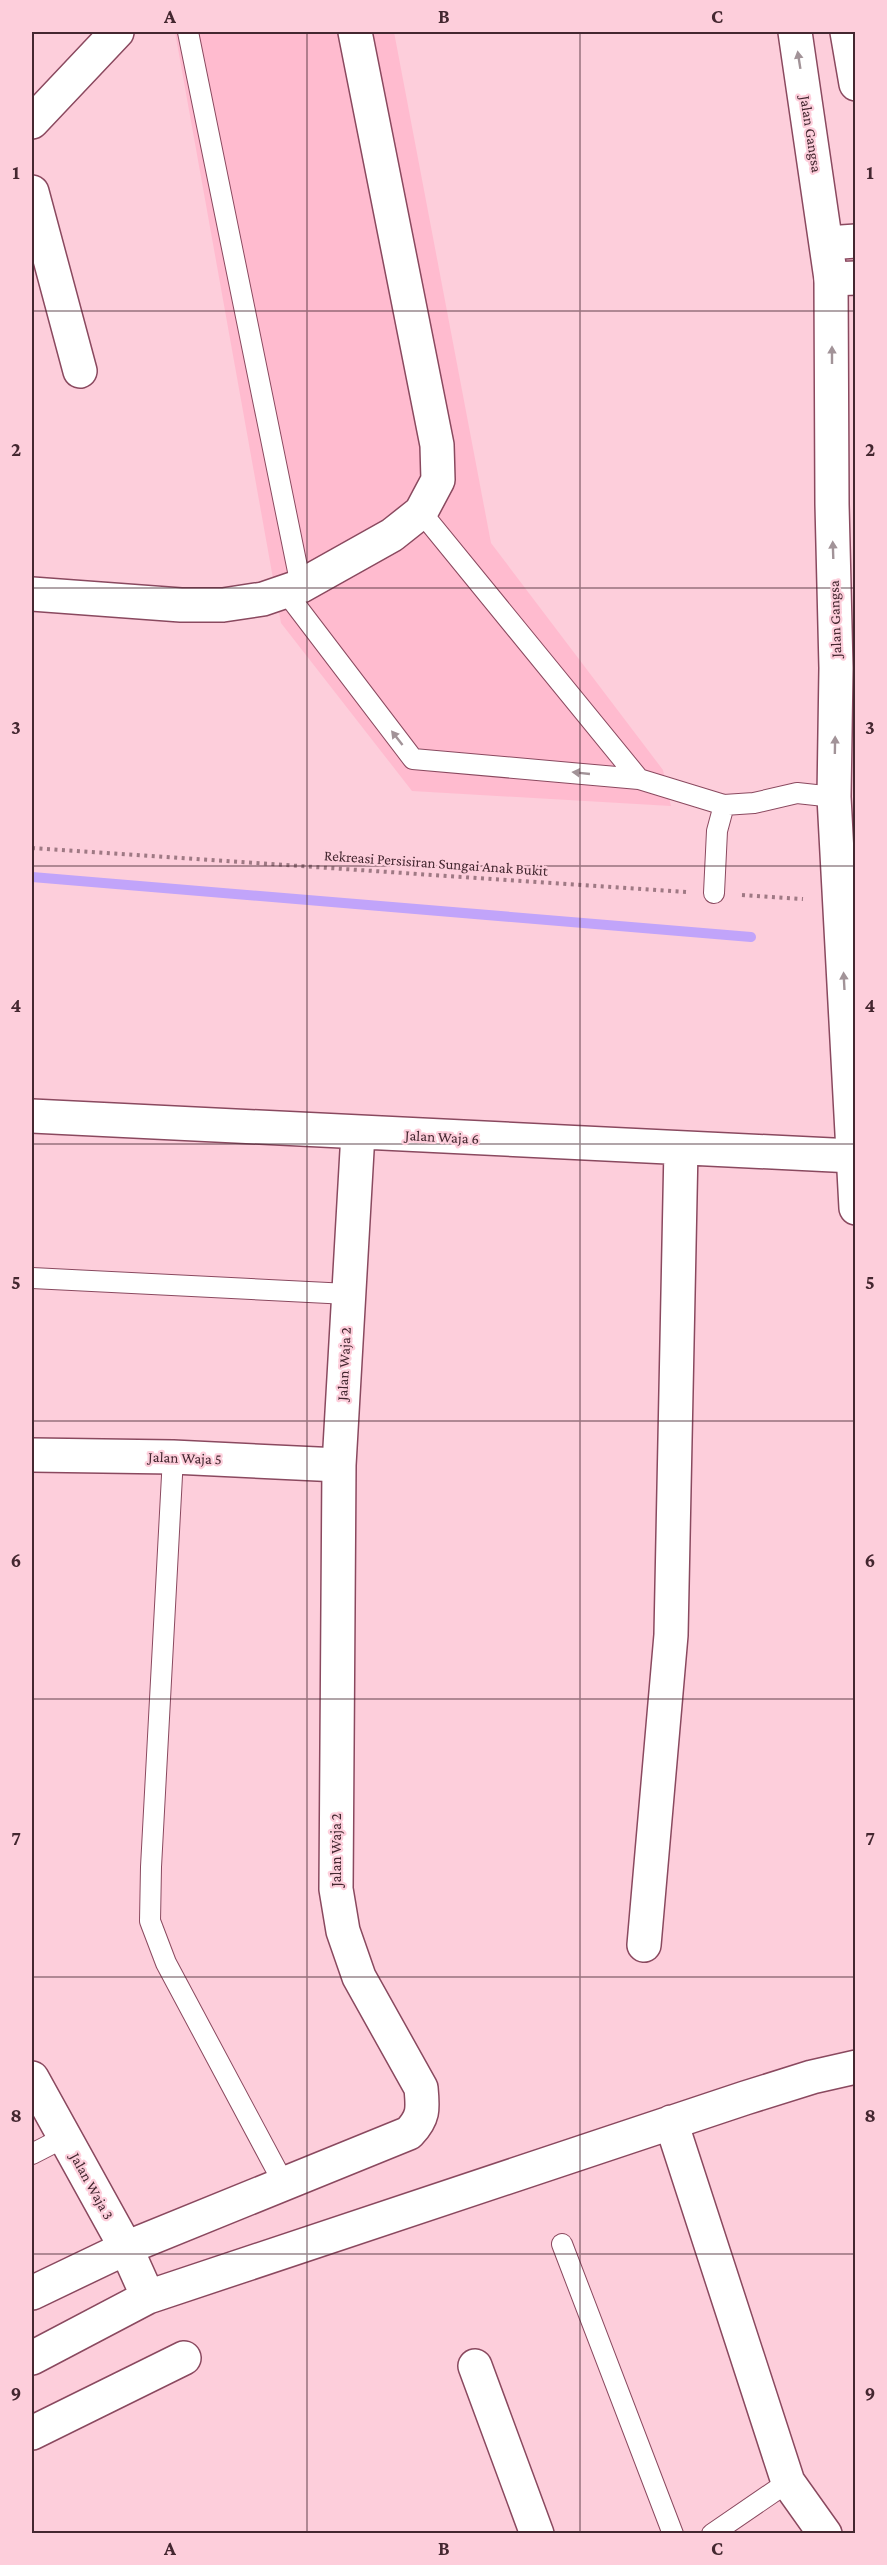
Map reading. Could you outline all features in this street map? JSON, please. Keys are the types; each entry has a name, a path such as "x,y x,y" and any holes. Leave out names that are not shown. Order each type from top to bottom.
{"street":[{"path":"32,122 117,32"},
{"path":"32,594 181,605 222,605 263,599 293,589 392,535 421,512 438,480 437,444 355,32"},
{"name":"Jalan Gangsa","path":"795,32 841,242 843,278 832,504 836,668 834,797 855,1208"},
{"path":"847,32 855,84"},
{"path":"32,192 80,371"},
{"name":"Jalan Waja 6","path":"32,1116 853,1156"},
{"name":"Jalan Waja 2","path":"32,2293 126,2248 410,2133 420,2121 423,2106 421,2088 359,1977 343,1931 336,1889 339,1465 358,1133"},
{"path":"644,1945 671,1635 681,1148"},
{"name":"Jalan Waja 5","path":"32,1455 173,1457 339,1465"},
{"path":"32,2358 148,2297 671,2122 812,2077 855,2067"},
{"name":"Jalan Waja 3","path":"32,2078 126,2248 148,2297"},
{"path":"671,2122 788,2482 825,2534"},
{"path":"32,2433 184,2358"},
{"path":"475,2366 537,2534"}],"lane":[{"path":"188,32 293,589 413,759 639,779 724,805 754,803 797,794 834,797"},
{"path":"421,512 639,779"},
{"path":"714,893 717,831 724,805"},
{"path":"32,1278 348,1294"},
{"path":"173,1457 150,1922 166,1963 284,2184"},
{"path":"32,2154 65,2137"},
{"path":"562,2244 673,2534"},
{"path":"712,2534 788,2482"}],"path":[{"name":"Rekreasi Persisiran Sungai Anak Bukit","path":"32,848 839,902"}],"shaded area":[{"path":"175,32 394,32 491,543 663,770 671,806 412,791 281,623"}],"waterway":[{"path":"32,877 751,937"}]}
